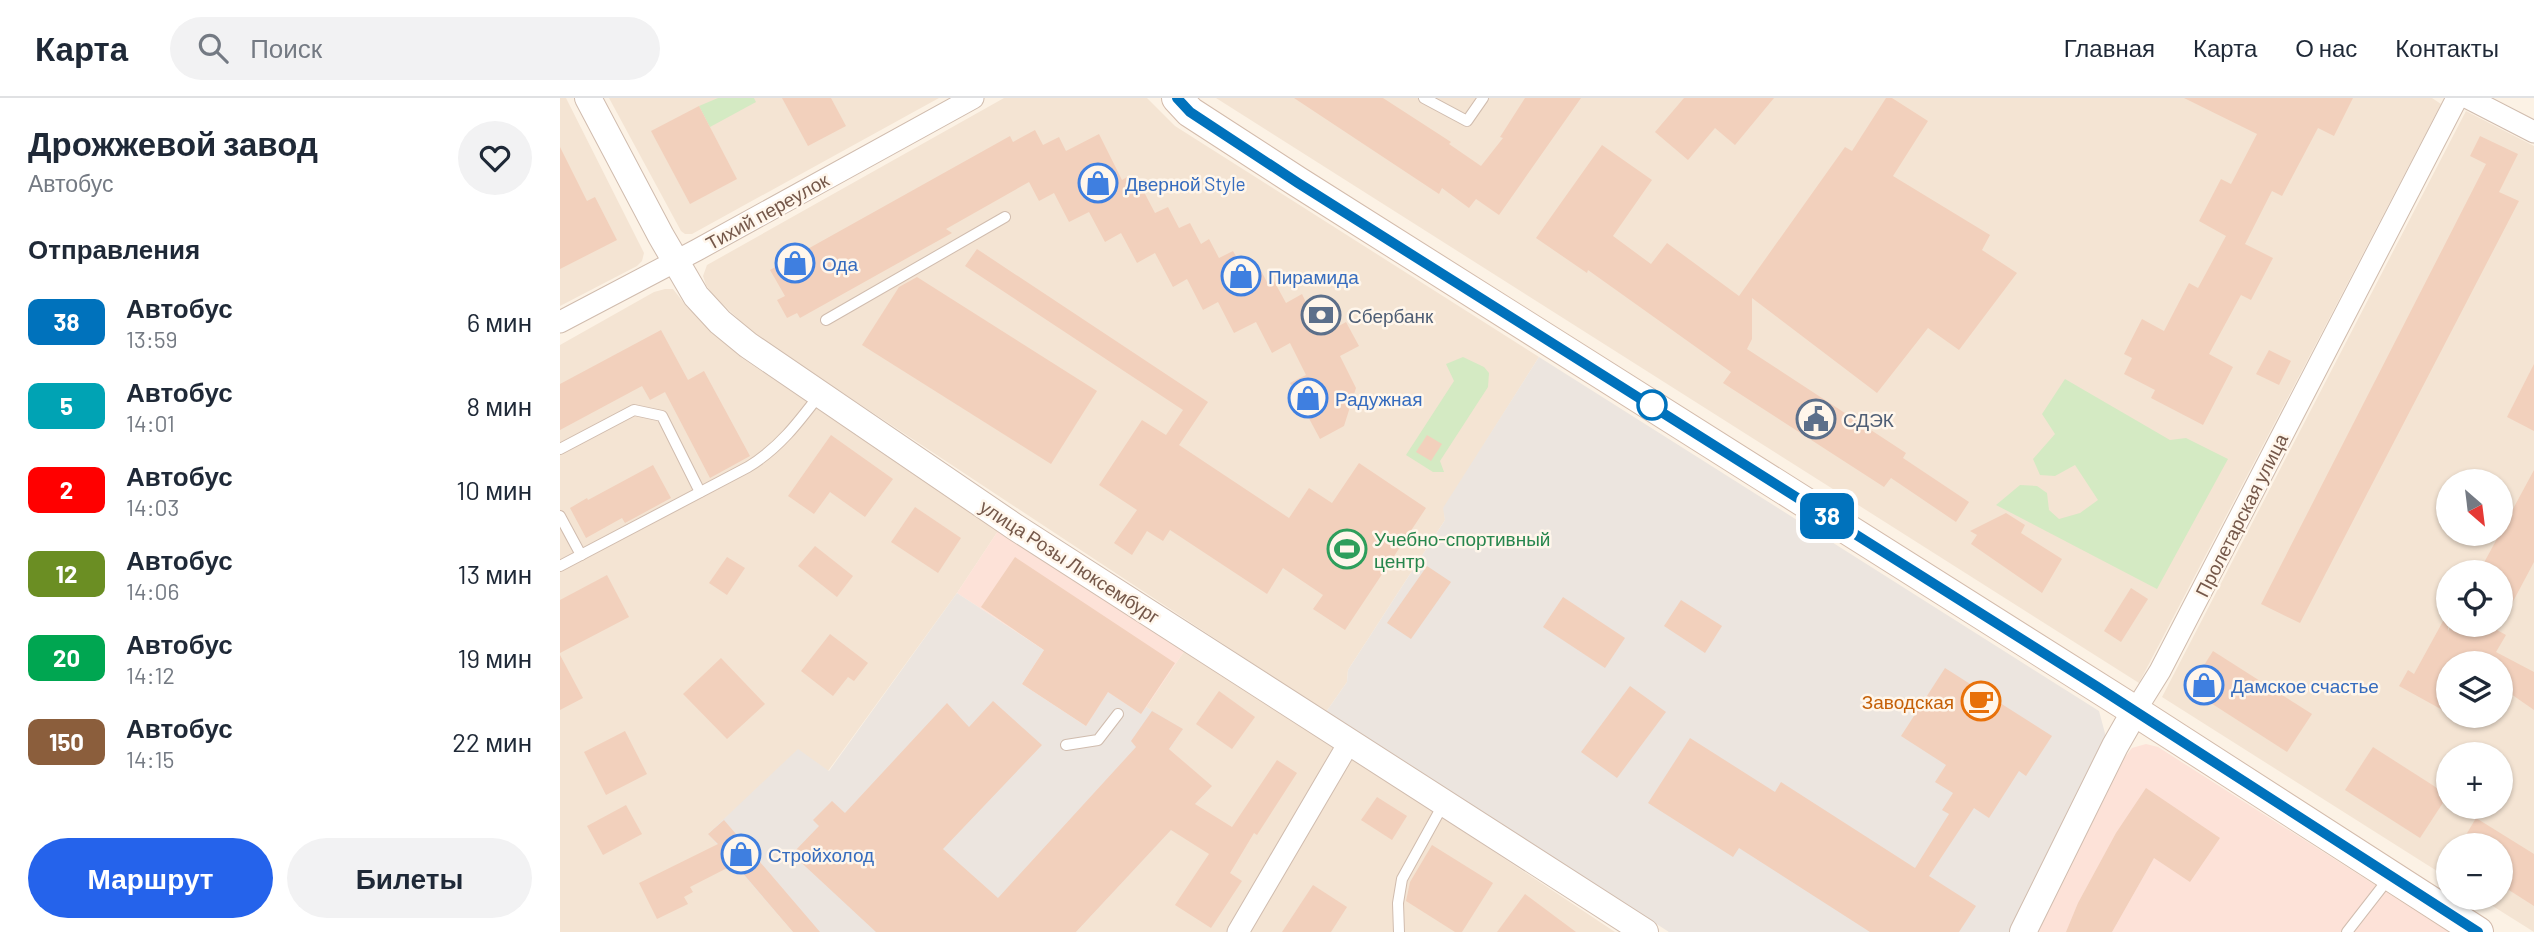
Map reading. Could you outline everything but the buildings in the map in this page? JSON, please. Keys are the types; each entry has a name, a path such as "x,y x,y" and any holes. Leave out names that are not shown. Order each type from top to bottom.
{"main road":[{"path":"1177,98 1190,112 1298,183 2135,711 2478,932"}],"street":[{"name":"улица Розы Люксембург","path":"588,98 696,296 720,322 748,345 1015,527 1645,932"},
{"name":"Тихий переулок","path":"560,322 973,98"},
{"name":"Пролетарская улица","path":"2024,932 2115,746 2160,671 2457,98"},
{"path":"2468,98 2534,132"},
{"path":"1238,932 1350,741"}],"lane":[{"path":"1424,98 1467,121 1483,98"},
{"path":"826,320 1005,217"},
{"path":"560,566 770,453 790,434 820,394"},
{"path":"560,449 634,410 662,416 700,492"},
{"path":"560,516 581,555"},
{"path":"1066,745 1098,740 1118,714"},
{"path":"1399,932 1398,903 1402,878 1444,802"},
{"path":"2347,932 2390,876"}],"shaded area":[{"path":"560,98 566,98 644,253 637,266 560,306"},
{"path":"609,98 939,98 692,234 685,234"},
{"path":"1004,98 1147,98 1175,126 1539,357 1444,508 1445,520 1348,670 1347,682 1326,712 755,335 706,285 703,276 707,265"},
{"path":"1216,98 2432,98 2441,104 2139,683"},
{"path":"2466,111 2534,146 2534,932 2499,910 2513,910 2513,833 2436,833 2436,870 2162,697"},
{"path":"673,289 687,307 742,358 998,531 957,593 828,771 743,803 709,833 793,932 560,932 560,345 654,292"},
{"path":"1539,357 2099,711 2106,737 2012,932 1669,932 1326,712 1347,682 1348,670 1445,520 1443,508"},
{"path":"998,531 1185,650 1141,715 1086,726 1022,684 1044,650 957,593"},
{"path":"957,593 1044,650 1022,684 1086,726 1108,692 1141,714 1146,707 1183,729 1169,750 1212,786 1076,932 793,932 708,834 798,749 829,771"},
{"path":"1185,650 1334,746 1227,932 1076,932 1211,786 1169,749 1152,711 1146,707"},
{"path":"2146,744 2158,747 2449,932 2034,932 2118,766 2132,748"},
{"path":"1353,758 1615,932 1248,932"}],"green space":[{"path":"718,98 754,98 756,102 710,127 699,106"},
{"path":"1463,357 1484,367 1489,373 1488,387 1440,461 1444,472 1433,472 1406,455 1454,381 1446,364"},
{"path":"2065,379 2170,440 2186,438 2228,459 2157,589 1996,505 2020,485 2037,486 2047,493 2049,510 2059,519 2080,513 2098,500 2075,465 2055,476 2040,475 2033,459 2055,434 2042,414"}],"bus line":[{"name":"38","path":"1177,98 1190,112 1298,183 2096,686 2478,932"}],"place":[{"name":"Дверной Style","path":"1098,183"},
{"name":"Ода","path":"795,263"},
{"name":"Пирамида","path":"1241,276"},
{"name":"Сбербанк","path":"1321,315"},
{"name":"Радужная","path":"1308,398"},
{"name":"СДЭК","path":"1816,419"},
{"name":"Учебно-спортивный центр","path":"1347,549"},
{"name":"Дамское счастье","path":"2204,685"},
{"name":"Заводская","path":"1981,701"},
{"name":"Стройхолод","path":"741,854"}]}
